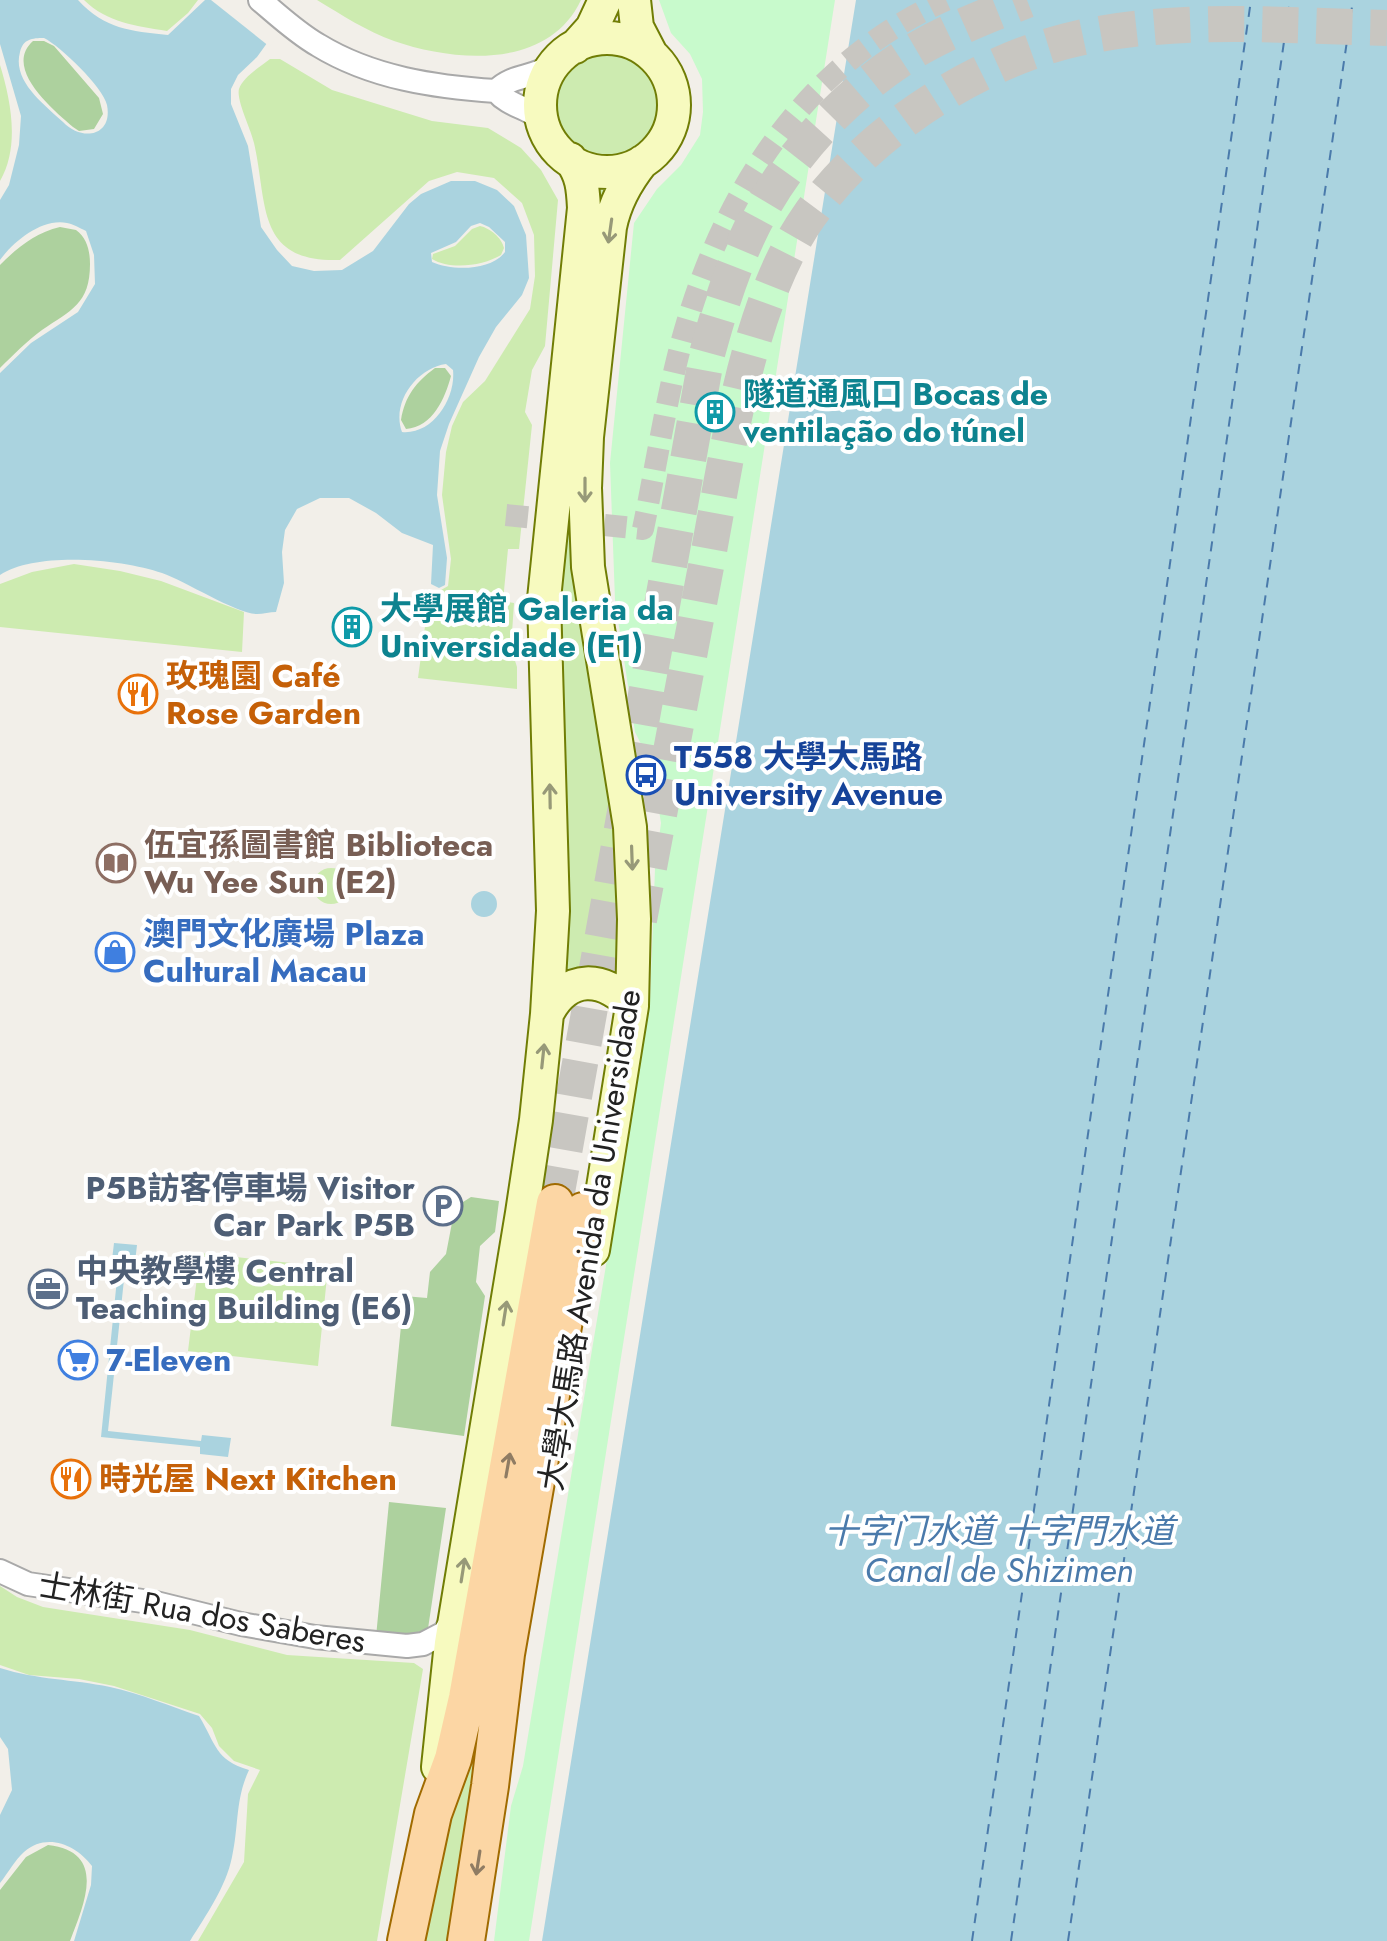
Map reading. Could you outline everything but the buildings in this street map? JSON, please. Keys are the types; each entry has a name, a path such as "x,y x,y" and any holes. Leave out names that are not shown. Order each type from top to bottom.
{"main road":[{"path":"406,1941 433,1814 456,1614 522,1213 547,1014 553,911 544,599 584,208 579,171 559,149 543,123 540,102 563,57 592,28 605,0"},
{"path":"634,0 637,27 651,54"},
{"path":"563,57 594,39 614,38 635,43 663,67 671,83 673,110 666,135 642,162 618,172 605,172 584,167 570,159"},
{"name":"大學大馬路 Avenida da Universidade","path":"466,1941 490,1786 541,1547 607,1171 632,1006 634,919 630,827 588,567 585,488 587,437 610,227 624,187 642,162"},
{"path":"547,1014 559,996 588,983 617,991 632,1006"},
{"path":"433,1814 453,1759 467,1698 569,1207 490,1786"}],"street":[{"path":"260,0 302,35 342,58 394,77 492,90 506,102 528,110 543,123"},
{"path":"492,90 509,79 531,76 563,57"},
{"name":"士林街 Rua dos Saberes","path":"0,1571 28,1584 156,1603 287,1633 407,1646"},
{"path":"407,1646 423,1644 444,1633 456,1614"},
{"path":"407,1646 437,1667 446,1687"}],"green space":[{"path":"84,0 198,0 167,31 112,19"},
{"path":"317,0 581,0 566,23 546,39 498,55 471,56 394,41 364,28"},
{"path":"659,0 835,0 529,1941 494,1941 511,1806 523,1766 650,1000 655,869 661,823 652,766 635,732 615,600 610,463 634,223 657,189 681,165 700,135 703,112 702,79 690,54 671,33"},
{"path":"33,41 44,41 54,46 99,98 103,114 94,129 79,131 73,127 34,87 24,63 25,52"},
{"path":"607,48 628,52 647,64 659,83 663,104 659,125 647,144 628,156 607,160 586,156 567,144 555,125 551,104 555,83 567,64 586,52"},
{"path":"270,59 280,59 332,90 432,121 488,128 521,148 541,170 558,200 545,346 532,370 525,412 532,425 519,549 508,549 503,601 514,603 511,648 517,667 517,689 418,678 429,597 448,586 451,559 442,495 452,426 463,402 485,381 530,309 535,276 534,235 522,203 494,178 457,172 429,181 340,260 312,258 293,251 279,240 270,225 254,143 239,94 244,80"},
{"path":"0,65 10,108 12,138 0,181"},
{"path":"593,174 609,177 569,523 576,602 618,789 621,981 559,982 556,592"},
{"path":"480,226 501,241 504,248 501,255 466,265 448,265 432,259 433,254 455,246 472,229"},
{"path":"60,227 76,230 87,245 90,264 87,288 70,311 42,330 0,368 0,265 27,242"},
{"path":"435,368 445,368 451,376 441,402 424,423 406,429 401,420 409,397 417,384"},
{"path":"74,564 161,581 244,612 242,652 0,627 0,584 32,572"},
{"path":"331,868 344,873 349,886 344,899 331,904 318,899 313,886 318,873"},
{"path":"471,1197 499,1201 495,1232 480,1246 476,1282 485,1296 464,1436 391,1426 404,1296 427,1298 430,1272 446,1254 455,1207"},
{"path":"200,1253 328,1267 318,1366 188,1351"},
{"path":"389,1502 446,1508 426,1642 376,1637"},
{"path":"0,1586 17,1597 43,1607 190,1630 287,1655 414,1663 423,1669 377,1941 198,1941 244,1862 248,1794 260,1770 234,1761 219,1746 212,1728 200,1714 114,1686 79,1679 29,1675 0,1665"},
{"path":"476,1734 480,1736 450,1941 418,1941 469,1739"},
{"path":"48,1845 67,1850 79,1858 85,1869 85,1896 70,1941 0,1941 0,1890 26,1857"}],"water":[{"path":"0,0 78,0 108,23 168,35 205,0 298,0 257,57 238,75 231,89 231,104 248,146 261,227 292,266 314,271 342,270 373,251 409,204 421,194 451,181 475,181 497,190 514,206 526,235 529,278 522,295 496,327 479,357 440,451 437,495 447,558 445,585 439,588 431,584 433,545 402,533 349,498 320,498 297,509 285,530 282,552 284,583 276,612 248,613 162,573 103,561 57,560 16,567 0,575 0,373 31,343 78,312 95,284 94,255 86,231 69,224 48,224 29,232 0,260 0,200 9,185 19,145 21,116 0,44","holes":["44,38 80,68 104,97 108,115 101,129 87,134 71,128 39,100 25,82 19,63 21,48 29,40","480,223 489,227 505,242 505,252 490,263 471,268 432,262 431,253 456,242 471,226","446,364 453,370 451,392 446,403 433,421 423,428 402,432 400,409 403,398 416,379"]},
{"name":"十字门水道 十字門水道 Canal de Shizimen","path":"856,0 1387,0 1387,1941 542,1941"},
{"path":"484,891 493,895 497,904 493,913 484,917 475,913 471,904 475,895"},
{"path":"114,1243 137,1245 134,1271 125,1270 108,1431 201,1441 202,1435 231,1438 228,1457 200,1454 200,1447 101,1437 118,1269 111,1268"},
{"path":"0,1668 110,1687 199,1716 223,1756 249,1770 241,1792 229,1868 215,1900 190,1941 74,1941 91,1885 92,1866 78,1852 61,1844 51,1842 33,1846 21,1855 0,1883 0,1815 12,1790 8,1749 0,1737"}],"pier":[{"path":"211,0 302,0 270,47"}],"ferry route":[{"path":"972,1941 1251,0"},
{"path":"1011,1941 1290,0"},
{"path":"1068,1941 1353,0"}],"tunnel":[{"path":"506,515 643,529 681,344 719,237 744,187 774,141 810,98 850,60 895,27 946,0"},
{"path":"555,1203 707,354 738,258 752,227 784,174 846,103 895,63 921,47 960,27 1027,0"},
{"path":"639,920 743,380 770,291 809,216 833,185 862,155 929,103 1003,63 1041,48 1079,38 1155,27 1233,24 1387,28"}],"place":[{"name":"隧道通風口 Bocas de ventilação do túnel","path":"715,412"},
{"name":"大學展館 Galeria da Universidade (E1)","path":"352,627"},
{"name":"玫瑰園 Café Rose Garden","path":"138,694"},
{"name":"T558 大學大馬路 University Avenue","path":"646,775"},
{"name":"伍宜孫圖書館 Biblioteca Wu Yee Sun (E2)","path":"116,863"},
{"name":"澳門文化廣場 Plaza Cultural Macau","path":"115,952"},
{"name":"P5B訪客停車場 Visitor Car Park P5B","path":"443,1206"},
{"name":"中央教學樓 Central Teaching Building (E6)","path":"48,1289"},
{"name":"7-Eleven","path":"78,1360"},
{"name":"時光屋 Next Kitchen","path":"71,1479"}]}
